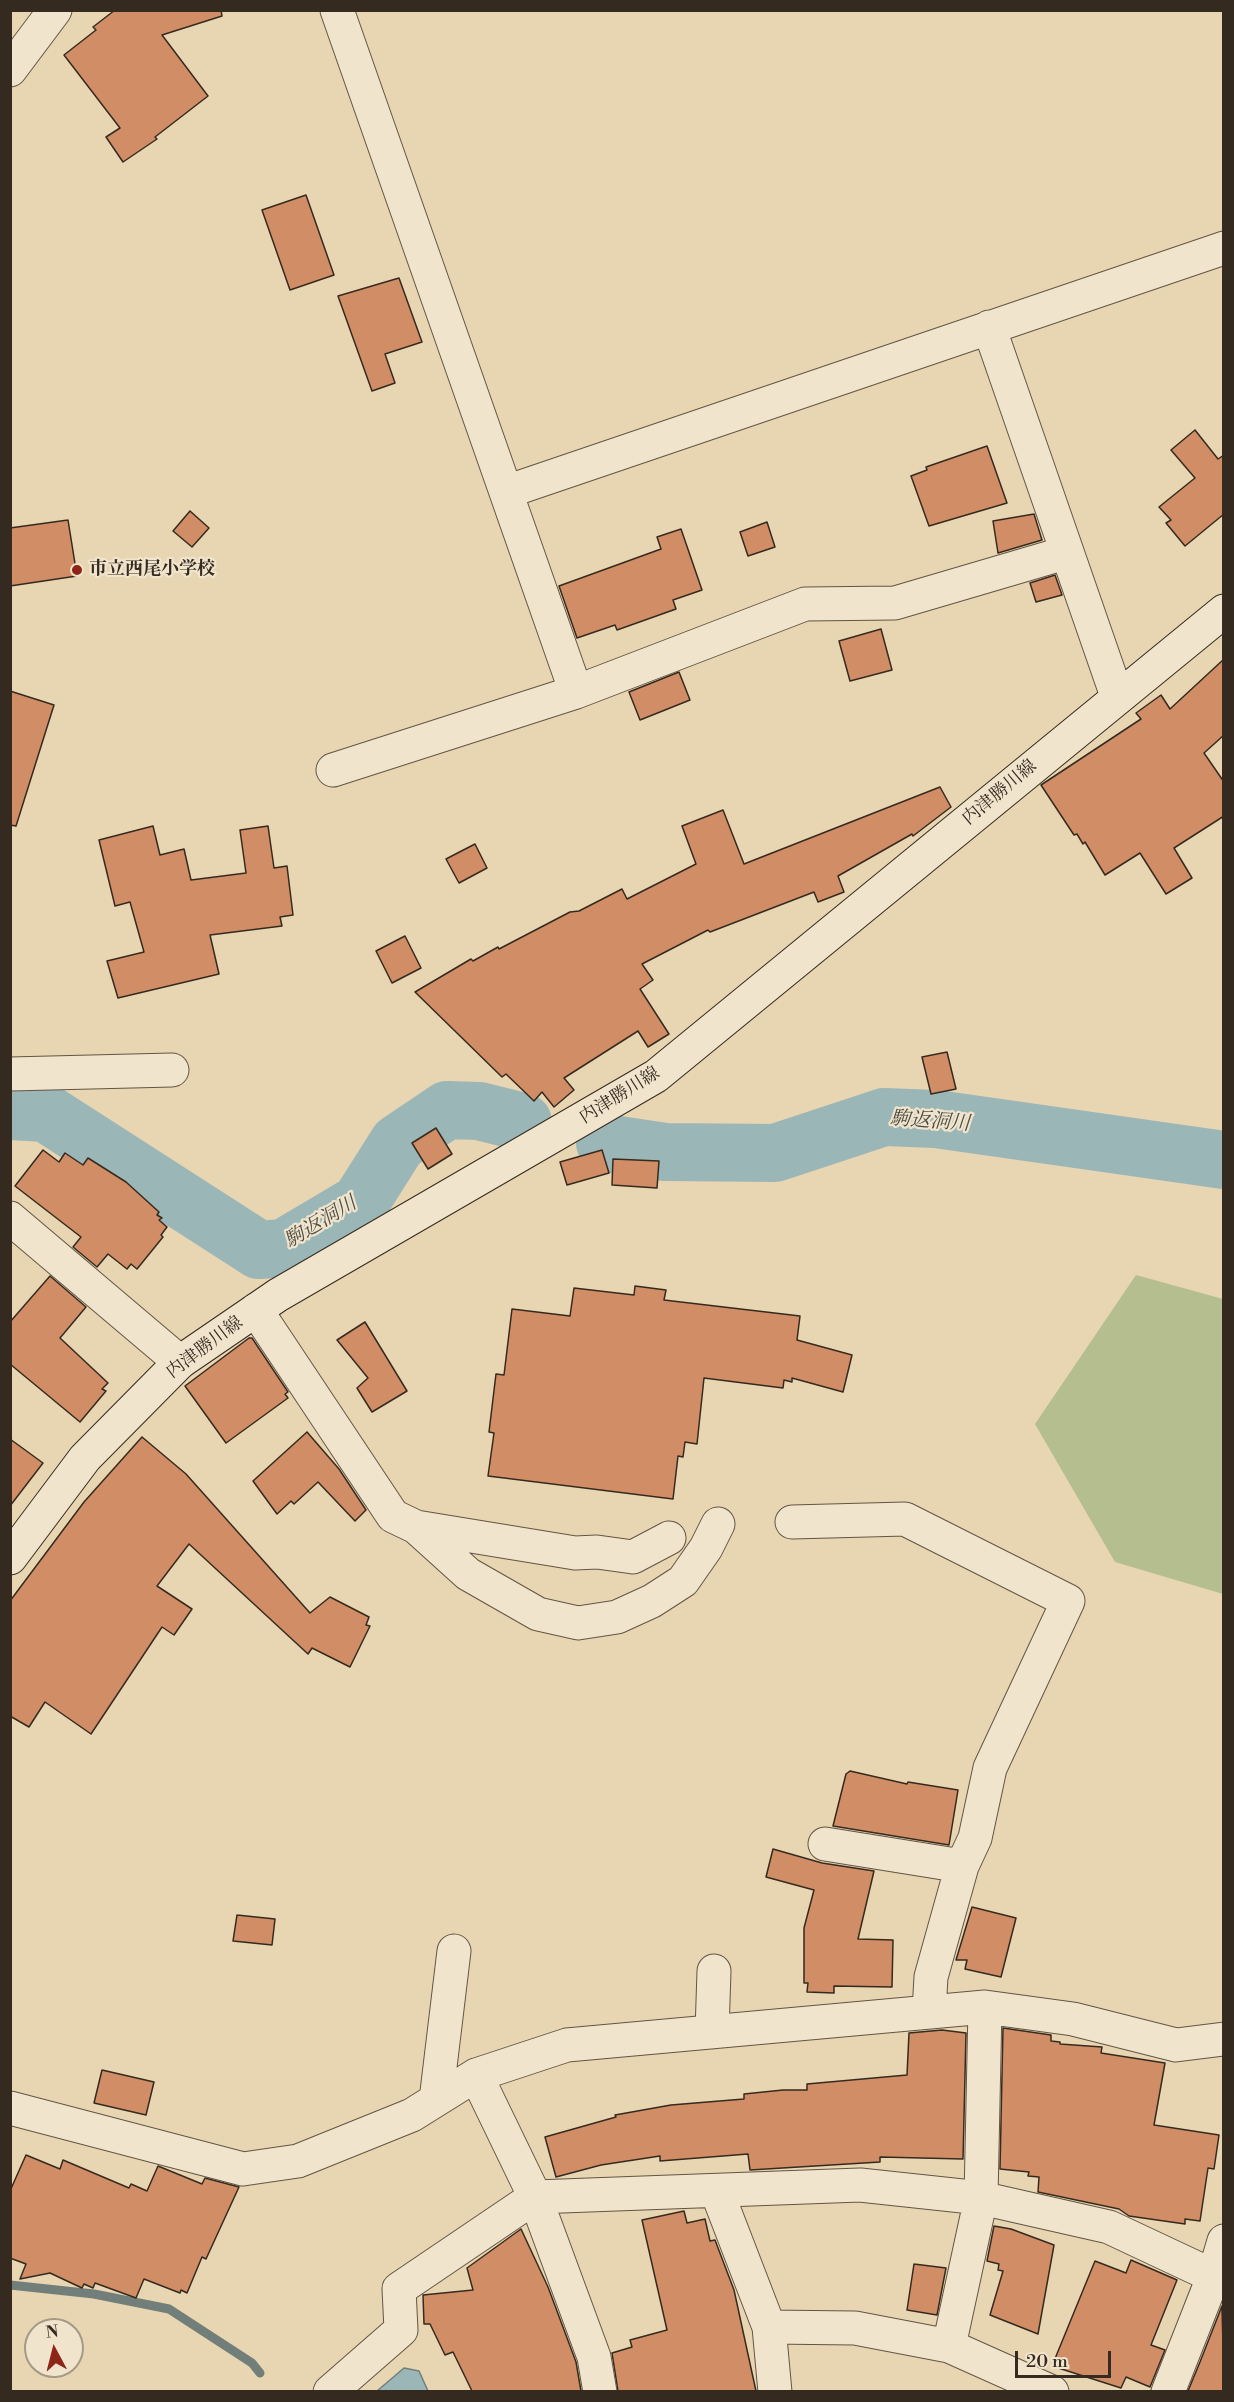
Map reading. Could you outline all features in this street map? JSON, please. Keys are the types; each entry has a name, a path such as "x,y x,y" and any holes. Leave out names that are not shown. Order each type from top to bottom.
{"street":[{"path":"10,70 55,10"},
{"path":"337,10 576,692"},
{"path":"506,492 1224,248"},
{"path":"989,327 1065,553 1117,696"},
{"path":"333,770 576,692 805,604 895,603 1065,553"},
{"name":"内津勝川線","path":"10,1558 85,1458 180,1362 256,1310 656,1076 1117,696 1224,611"},
{"path":"10,1074 172,1070"},
{"path":"10,1218 180,1362"},
{"path":"256,1310 393,1516 416,1527 574,1553 597,1552 633,1557 669,1538"},
{"path":"792,1522 905,1519 1068,1601 990,1768 975,1838 962,1866 931,1977 929,2011"},
{"path":"416,1527 468,1574 538,1614 578,1623 617,1617 652,1601 683,1581 706,1548 718,1524"},
{"path":"825,1844 962,1866"},
{"path":"436,2100 454,1951"},
{"path":"712,2032 714,1971"},
{"path":"949,2346 981,2199 985,2007"},
{"path":"10,2108 243,2169 298,2161 412,2115 476,2074 567,2044 985,2007 1073,2019 1176,2045 1224,2039"},
{"path":"476,2074 535,2197 594,2357 600,2391"},
{"path":"330,2391 401,2330 399,2289 535,2197 860,2185 981,2199 1109,2228 1219,2278"},
{"path":"717,2192 769,2327 775,2391"},
{"path":"1168,2391 1219,2278 1224,2241"},
{"path":"769,2327 855,2328 949,2346 1052,2391"}],"green space":[{"path":"1136,1275 1223,1299 1223,1594 1115,1562 1035,1424"}],"water":[{"path":"404,2368 419,2371 428,2391 377,2391"}],"building":[{"path":"115,10 221,10 222,16 162,35 208,96 155,137 157,139 123,162 106,137 120,128 64,55 96,30 93,27"},
{"path":"306,195 334,275 290,290 262,210"},
{"path":"399,278 422,342 385,354 395,383 372,391 338,296"},
{"path":"1195,430 1218,459 1224,455 1224,514 1185,546 1166,523 1171,520 1159,507 1195,478 1171,450"},
{"path":"987,446 1007,503 929,526 911,476 927,470 926,467"},
{"path":"190,511 209,528 192,547 173,531"},
{"path":"1034,514 1042,540 998,553 993,521"},
{"path":"68,520 77,576 10,586 10,528"},
{"path":"767,522 775,547 748,556 740,532"},
{"path":"681,529 702,590 673,600 676,609 617,630 615,625 577,638 559,586 661,549 657,537"},
{"path":"1055,575 1062,595 1036,602 1030,583"},
{"path":"881,629 892,670 850,681 839,641"},
{"path":"1224,659 1224,735 1204,753 1224,782 1224,816 1174,848 1192,878 1166,894 1140,853 1105,875 1085,842 1083,844 1077,834 1074,835 1041,785 1141,719 1136,713 1161,695 1170,709"},
{"path":"679,672 690,700 640,720 629,692"},
{"path":"10,691 54,705 16,826 10,825"},
{"path":"940,787 951,807 913,836 912,834 838,876 844,892 818,902 814,892 710,932 708,930 642,964 653,980 640,989 669,1034 648,1047 638,1031 564,1078 574,1090 554,1107 542,1092 534,1101 506,1074 502,1077 415,992 471,959 473,961 498,947 499,949 570,912 579,911 622,889 627,899 696,864 682,826 723,810 744,864"},
{"path":"153,826 160,855 184,849 191,880 246,873 240,830 268,826 274,868 287,866 293,915 280,917 282,926 210,935 219,974 118,998 107,961 144,952 130,902 115,906 99,840"},
{"path":"475,844 487,868 459,883 446,859"},
{"path":"405,936 421,968 392,983 376,951"},
{"path":"947,1052 956,1089 931,1094 922,1057"},
{"path":"436,1128 452,1154 428,1169 412,1143"},
{"path":"43,1150 59,1162 65,1153 83,1165 88,1158 126,1182 159,1212 157,1215 162,1218 159,1220 167,1227 161,1235 163,1237 137,1269 131,1264 127,1269 108,1254 97,1267 73,1247 81,1237 15,1186"},
{"path":"602,1150 609,1173 567,1185 560,1162"},
{"path":"613,1159 659,1161 657,1188 612,1185"},
{"path":"50,1276 86,1307 60,1338 108,1383 102,1389 106,1391 80,1422 10,1364 10,1322"},
{"path":"635,1286 666,1290 664,1300 800,1316 797,1340 852,1355 843,1392 792,1378 792,1382 784,1380 783,1388 704,1378 697,1444 685,1442 683,1457 678,1456 673,1499 488,1476 494,1433 489,1432 496,1374 504,1375 512,1309 570,1316 574,1288 634,1295"},
{"path":"365,1322 407,1391 372,1412 357,1388 368,1378 337,1340"},
{"path":"252,1338 288,1392 285,1394 288,1398 226,1443 185,1386"},
{"path":"307,1432 339,1469 366,1510 355,1521 318,1482 294,1504 291,1501 277,1514 253,1481"},
{"path":"142,1437 186,1474 310,1613 330,1597 369,1617 366,1625 370,1626 350,1667 312,1648 308,1654 189,1544 157,1586 192,1609 174,1635 162,1627 91,1734 45,1702 29,1727 10,1716 10,1601 84,1502"},
{"path":"10,1439 43,1463 10,1506"},
{"path":"850,1771 907,1784 908,1782 958,1790 949,1845 833,1826 846,1774"},
{"path":"773,1849 822,1863 874,1871 858,1939 893,1940 892,1987 834,1986 834,1993 807,1992 808,1983 804,1983 804,1928 814,1890 766,1877"},
{"path":"972,1907 1016,1918 1001,1977 965,1969 967,1960 956,1960"},
{"path":"237,1915 275,1919 272,1945 233,1941"},
{"path":"1003,2028 1051,2035 1051,2041 1060,2042 1060,2044 1102,2047 1101,2053 1165,2063 1154,2125 1219,2135 1214,2169 1208,2168 1200,2221 1185,2219 1185,2224 1129,2216 1119,2209 1038,2192 1039,2177 1028,2176 1029,2172 1000,2169"},
{"path":"942,2030 966,2033 963,2159 880,2157 880,2162 750,2170 748,2154 660,2161 660,2156 601,2165 556,2177 545,2137 616,2117 615,2115 671,2105 744,2099 744,2094 807,2090 807,2084 907,2075 909,2033"},
{"path":"102,2070 154,2082 146,2115 94,2103"},
{"path":"26,2155 60,2169 63,2160 129,2188 131,2184 147,2191 158,2166 202,2184 205,2178 239,2187 206,2259 202,2257 187,2293 181,2290 180,2293 144,2279 136,2298 95,2283 93,2288 84,2284 82,2288 50,2273 20,2279 26,2264 10,2258 10,2191"},
{"path":"684,2211 687,2223 705,2219 710,2241 715,2240 734,2290 756,2391 618,2391 612,2353 632,2347 630,2340 667,2330 642,2220"},
{"path":"994,2226 1011,2229 1054,2245 1038,2334 990,2315 1003,2271 998,2270 999,2264 987,2261"},
{"path":"521,2229 548,2287 576,2362 581,2391 472,2391 453,2352 445,2355 430,2324 424,2324 423,2295 473,2290 467,2268"},
{"path":"1131,2260 1177,2280 1151,2345 1165,2350 1150,2387 1126,2377 1121,2388 1052,2366 1095,2261 1126,2273"},
{"path":"914,2264 946,2268 937,2315 907,2310"},
{"path":"1222,2306 1224,2391 1188,2391 1200,2362"}],"waterway":[{"name":"駒返洞川","path":"10,1111 46,1113 259,1250 284,1248 360,1203 398,1143 447,1110 479,1111 523,1122"},
{"name":"駒返洞川","path":"605,1143 665,1152 775,1153 884,1117 936,1119 1224,1160"},
{"path":"10,2285 94,2294 169,2309 252,2363 260,2373"}],"place":[{"name":"市立西尾小学校","path":"77,570"}]}
